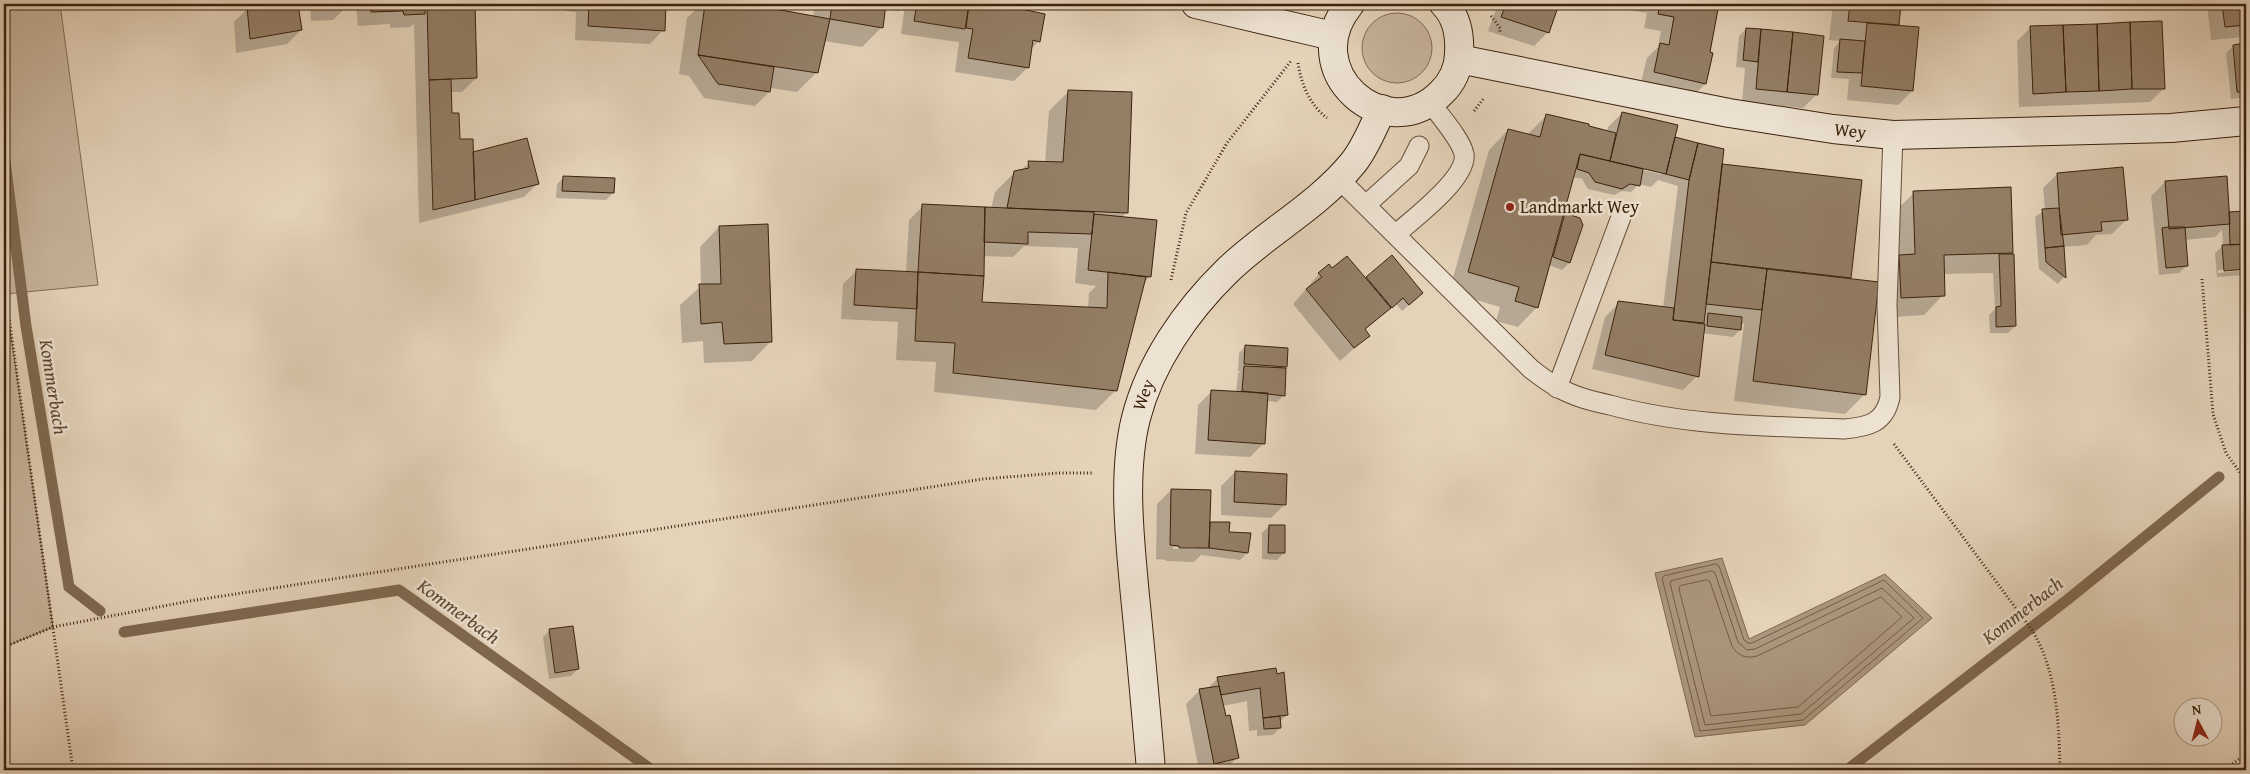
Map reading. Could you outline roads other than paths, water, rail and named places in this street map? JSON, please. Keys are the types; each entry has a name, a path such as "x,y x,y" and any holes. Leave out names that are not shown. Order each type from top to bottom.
{"main road":[{"path":"1196,4 1333,36"},
{"path":"1350,4 1337,24 1333,36 1333,54 1337,72 1345,86 1356,98 1367,104 1395,111 1408,110 1430,102 1451,81 1459,59 1460,38 1456,23 1444,4"},
{"name":"Wey","path":"1459,59 1729,114 1834,129 1893,135 2171,128 2246,121"},
{"name":"Wey","path":"1151,770 1131,541 1130,474 1132,438 1140,404 1154,369 1184,320 1227,271 1339,178 1360,153 1382,109"}],"lane":[{"path":"1396,234 1451,184 1463,166 1464,154 1462,149 1430,102"},
{"path":"1339,178 1531,369 1557,388 1575,396 1639,413 1716,424 1844,429 1862,427 1878,421 1887,410 1890,397 1887,305 1893,135"},
{"path":"1366,205 1408,166 1419,146"},
{"path":"1557,388 1621,217"}],"water":[{"path":"1722,558 1749,639 1885,574 1932,618 1805,725 1695,737 1655,573"}],"waterway":[{"name":"Kommerbach","path":"4,154 26,326 69,587 100,611"},
{"name":"Kommerbach","path":"1847,770 2067,600 2219,477"},
{"name":"Kommerbach","path":"124,632 399,590 652,770"}],"place":[{"name":"Landmarkt Wey","path":"1510,207"}]}
